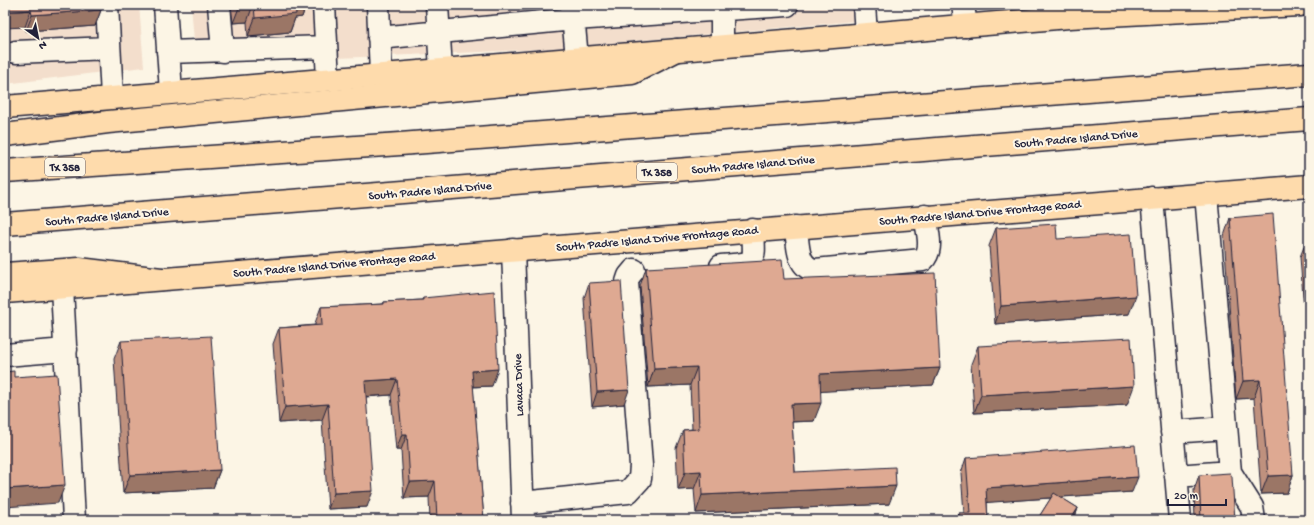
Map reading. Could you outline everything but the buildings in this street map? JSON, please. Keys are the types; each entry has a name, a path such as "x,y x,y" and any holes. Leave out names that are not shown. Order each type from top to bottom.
{"main road":[{"path":"5,107 381,74 966,26 1069,11 1300,5"},
{"path":"5,135 115,121 632,73 677,50"},
{"name":"TX 358","path":"5,172 392,145 1309,74"},
{"name":"South Padre Island Drive","path":"5,224 1309,120"},
{"name":"South Padre Island Drive Frontage Road","path":"5,292 924,216 1309,186"},
{"path":"5,274 79,269 161,279"}],"street":[{"path":"107,5 112,97"},
{"path":"165,5 171,92"},
{"path":"219,5 223,51"},
{"path":"324,5 328,79"},
{"path":"378,5 381,74"},
{"path":"437,5 441,70"},
{"path":"379,38 438,33 573,12 788,5"},
{"path":"864,5 866,34"},
{"path":"963,5 966,26"},
{"path":"722,7 722,46"},
{"path":"573,12 577,58"},
{"path":"168,52 326,47"},
{"path":"16,52 109,48"},
{"path":"1206,194 1230,472 1252,507 1254,520"},
{"path":"1152,198 1180,520"},
{"path":"796,227 801,261 809,269 815,270 923,260 929,247 924,216"},
{"path":"1208,224 1231,223"},
{"path":"702,268 747,264 753,261 755,256 753,230"},
{"path":"523,512 628,492 640,479 641,465 627,282 629,276 634,270 632,240"},
{"name":"Lavaca Drive","path":"513,250 523,512"},
{"path":"634,270 637,273 656,272"},
{"path":"62,287 74,520"},
{"path":"5,355 66,350"},
{"path":"1172,432 1226,428"},
{"path":"1176,476 1230,472"}],"shaded area":[{"path":"5,5 139,5 144,67 5,84"},
{"path":"191,5 875,5 876,19 548,49 196,64"}]}
